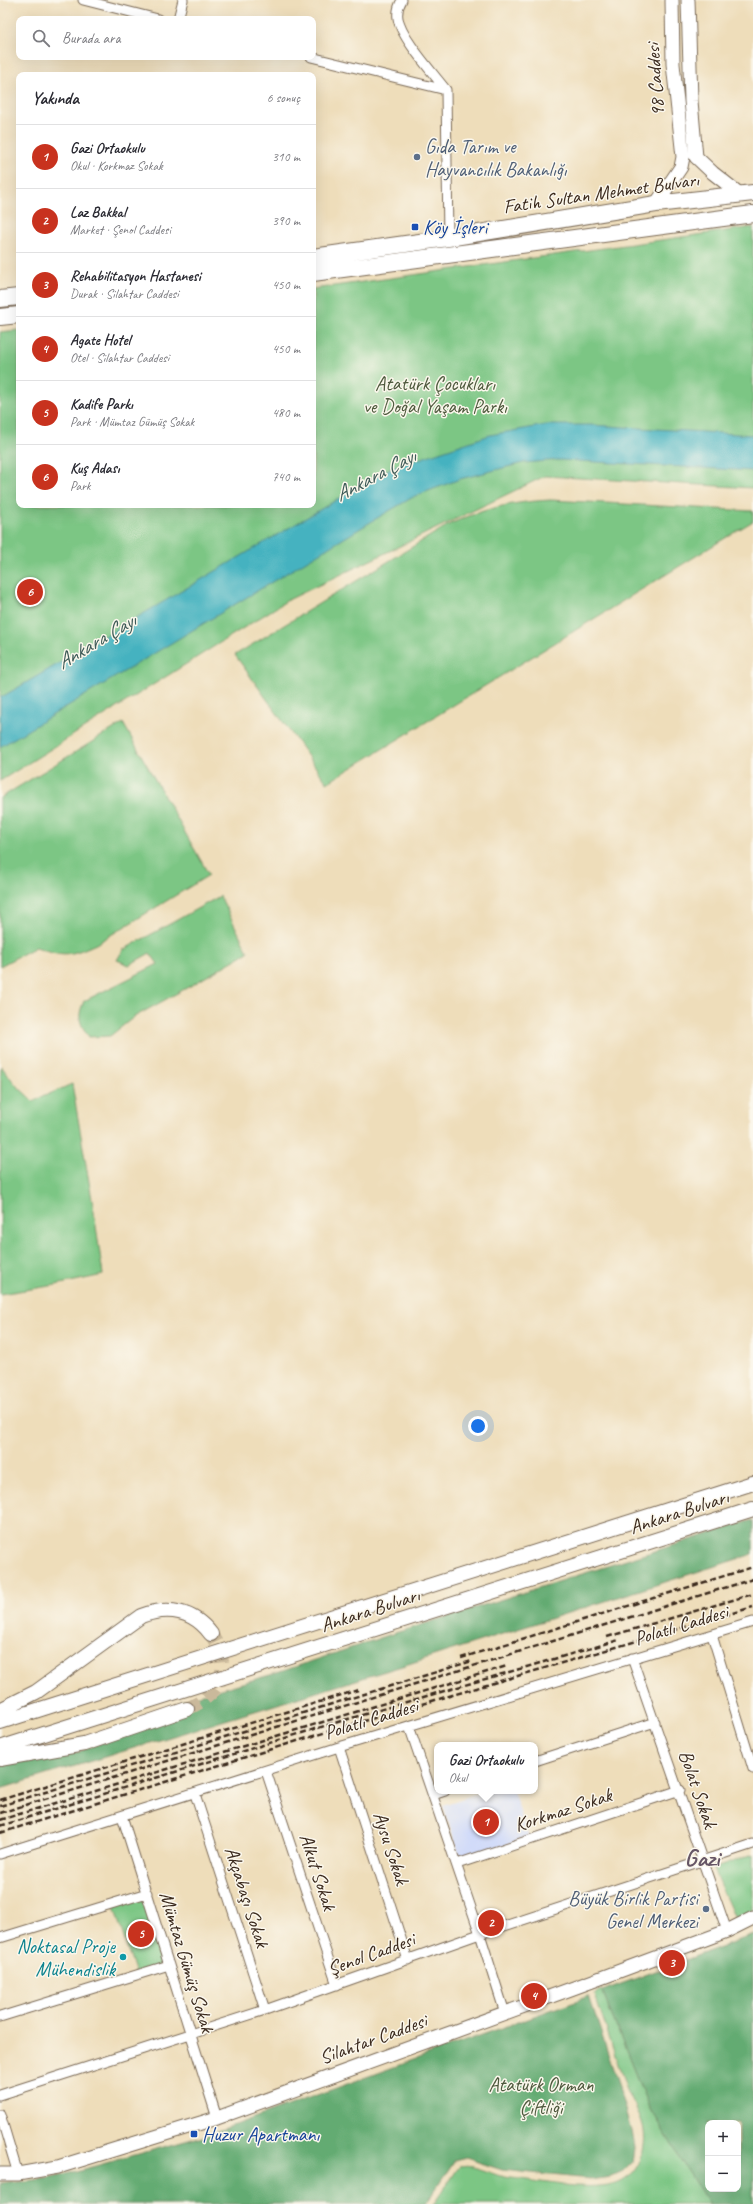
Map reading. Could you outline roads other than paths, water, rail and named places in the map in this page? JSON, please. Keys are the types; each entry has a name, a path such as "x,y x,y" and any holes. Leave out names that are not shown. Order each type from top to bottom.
{"highway":[{"name":"Fatih Sultan Mehmet Bulvarı","path":"316,257 448,238 656,204 747,194"},
{"name":"Fatih Sultan Mehmet Bulvarı","path":"316,273 753,214"},
{"path":"0,299 16,297"},
{"path":"0,317 16,315"}],"main road":[{"name":"98 Caddesi","path":"656,204 681,167 682,157 673,64 672,0"},
{"name":"98 Caddesi","path":"688,0 691,93 696,157"},
{"path":"682,157 696,157 713,174 747,194"},
{"name":"Ankara Bulvarı","path":"0,1722 753,1483"},
{"name":"Ankara Bulvarı","path":"0,1748 753,1509"},
{"path":"0,1710 36,1692 141,1616 154,1611 177,1611 199,1621 211,1634"},
{"path":"0,1759 84,1744 188,1709"},
{"name":"Silahtar Caddesi","path":"0,2174 18,2174 58,2167 98,2156 216,2118 727,1931 753,1918"}],"street":[{"path":"83,0 112,4 149,16"},
{"path":"179,16 183,0"},
{"path":"402,0 399,5 398,18 409,42 446,90 448,238"},
{"path":"316,58 446,90"},
{"name":"Polatlı Caddesi","path":"0,1854 195,1794 339,1747 753,1622"},
{"path":"712,1635 753,1769"},
{"name":"Bolat Sokak","path":"632,1658 680,1790 727,1931"},
{"path":"538,1760 655,1722"},
{"path":"409,1726 457,1864 505,2013"},
{"name":"Aysu Sokak","path":"339,1747 408,1960"},
{"name":"Alkut Sokak","path":"266,1771 336,1985"},
{"name":"Korkmaz Sokak","path":"457,1864 680,1790"},
{"name":"Akçabaşı Sokak","path":"195,1794 265,2010"},
{"name":"Mümtaz Gümüş Sokak","path":"122,1816 216,2118"},
{"name":"Şenol Caddesi","path":"0,2095 265,2010 480,1934 753,1844"},
{"path":"0,1938 147,1893"},
{"path":"0,2017 169,1965"},
{"path":"0,2114 18,2174"}],"water":[{"path":"546,425 591,425 753,435 753,471 560,460 523,463 460,479 415,496 384,514 0,747 0,698 389,469 490,435"}],"tunnel":[{"path":"187,1709 209,1695 221,1678 221,1658 218,1646 211,1634"}],"railway":[{"path":"461,1658 753,1567"},
{"path":"0,1813 753,1579"},
{"path":"607,1637 753,1594"},
{"path":"0,1833 333,1730 753,1607"},
{"path":"0,1826 331,1724 619,1640"},
{"path":"0,1806 472,1661"},
{"path":"0,1820 507,1666"},
{"path":"0,1800 358,1690"}],"place":[{"name":"Gıda Tarım ve Hayvancılık Bakanlığı","path":"417,157"},
{"name":"Köy İşleri","path":"415,227"},
{"name":"Kuş Adası","path":"30,592"},
{"name":"Gazi Ortaokulu","path":"486,1822"},
{"name":"Büyük Birlik Partisi Genel Merkezi","path":"706,1909"},
{"name":"Laz Bakkal","path":"491,1923"},
{"name":"Kadife Parkı","path":"141,1934"},
{"name":"Noktasal Proje Mühendislik","path":"123,1957"},
{"name":"Rehabilitasyon Hastanesi","path":"672,1963"},
{"name":"Agate Hotel","path":"534,1996"},
{"name":"Huzur Apartmanı","path":"194,2134"}],"district":[{"name":"Gazi","path":"702,1858"}],"park label":[{"name":"Atatürk Çocukları ve Doğal Yaşam Parkı","path":"435,394"},
{"name":"Atatürk Orman Çiftliği","path":"541,2096"}],"water label":[{"name":"Ankara Çayı","path":"375,475"},
{"name":"Ankara Çayı","path":"96,641"}]}
